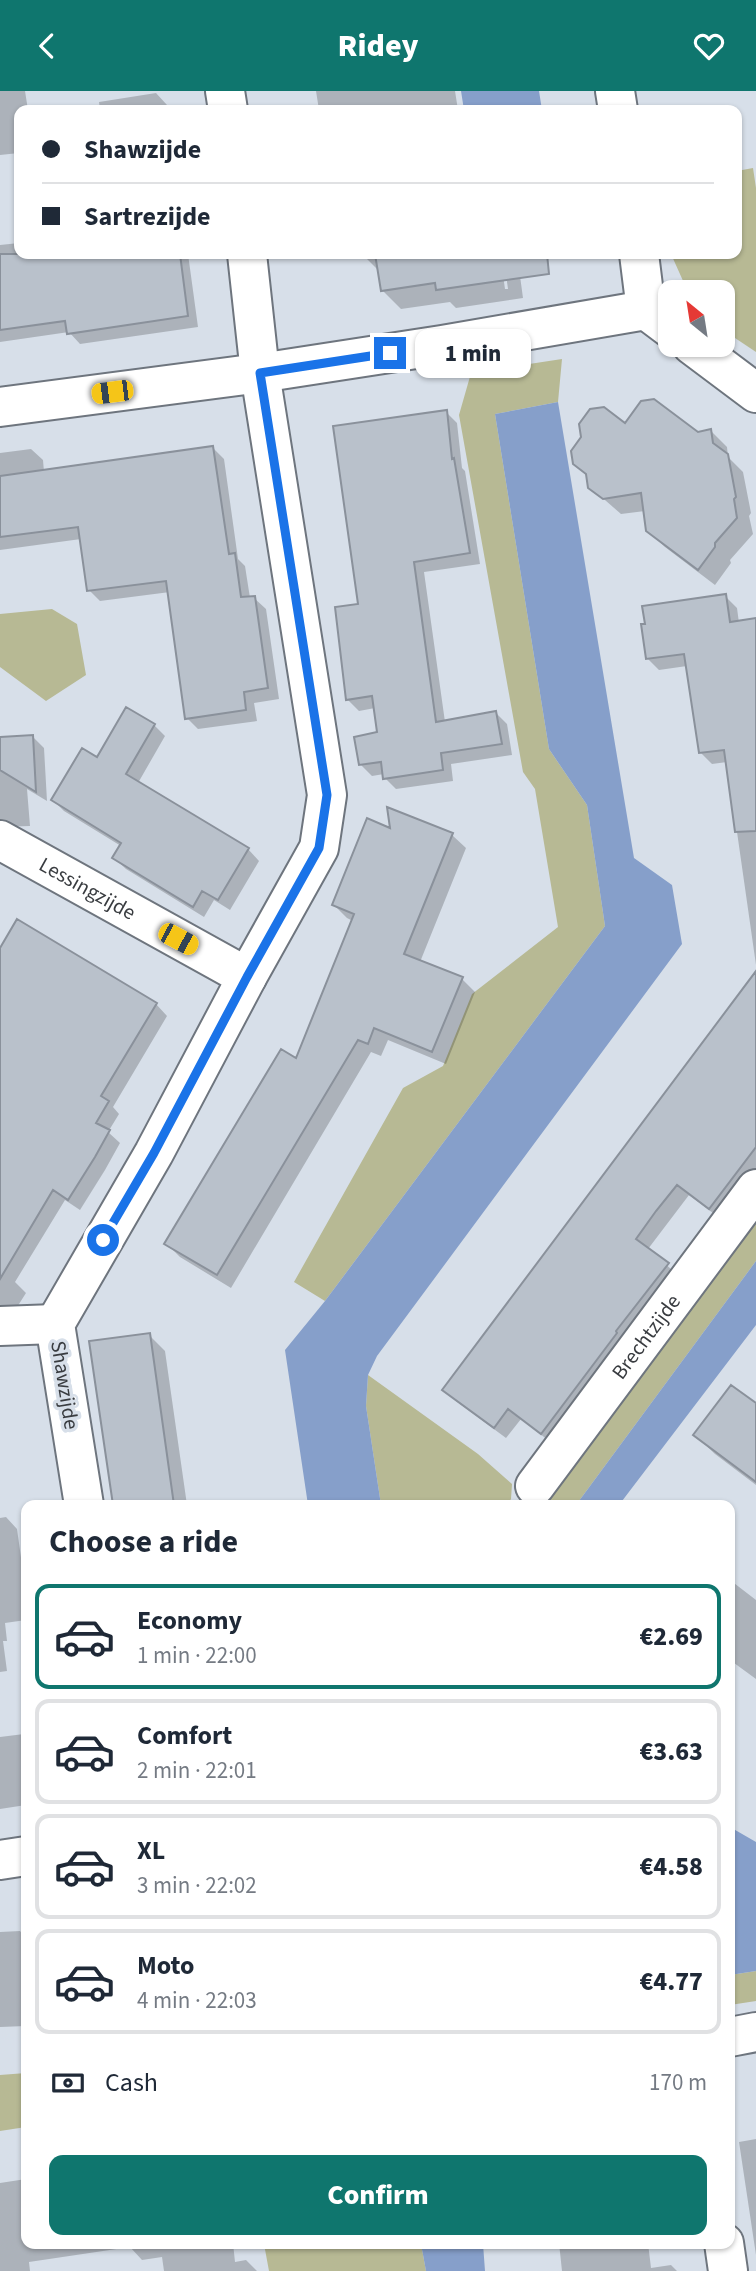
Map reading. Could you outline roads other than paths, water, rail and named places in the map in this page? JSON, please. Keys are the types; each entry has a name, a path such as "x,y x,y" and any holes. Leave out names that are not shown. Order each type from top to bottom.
{"street":[{"name":"Shawzijde","path":"83,1500 55,1324 154,1153 319,848 327,795 260,373 248,259"},
{"path":"0,407 260,373 442,345 658,319 640,259"},
{"path":"708,357 756,393"},
{"name":"Lessingzijde","path":"0,840 247,977"},
{"name":"Brechtzijde","path":"535,1486 756,1189"},
{"path":"0,1326 55,1324"},
{"path":"0,1860 21,1857"},
{"path":"735,2036 756,2032"},
{"path":"725,2249 728,2271"}],"water":[{"path":"461,91 539,91 541,105 463,105"},
{"path":"558,402 634,858 672,885 682,944 377,1356 368,1375 366,1406 380,1500 307,1500 285,1350 325,1301 605,926 587,805 549,749 495,414"},
{"path":"756,1261 756,1325 623,1500 580,1500"},
{"path":"735,1830 756,1842 756,1971 735,1974"},
{"path":"422,2249 483,2249 485,2271 426,2271"}]}
